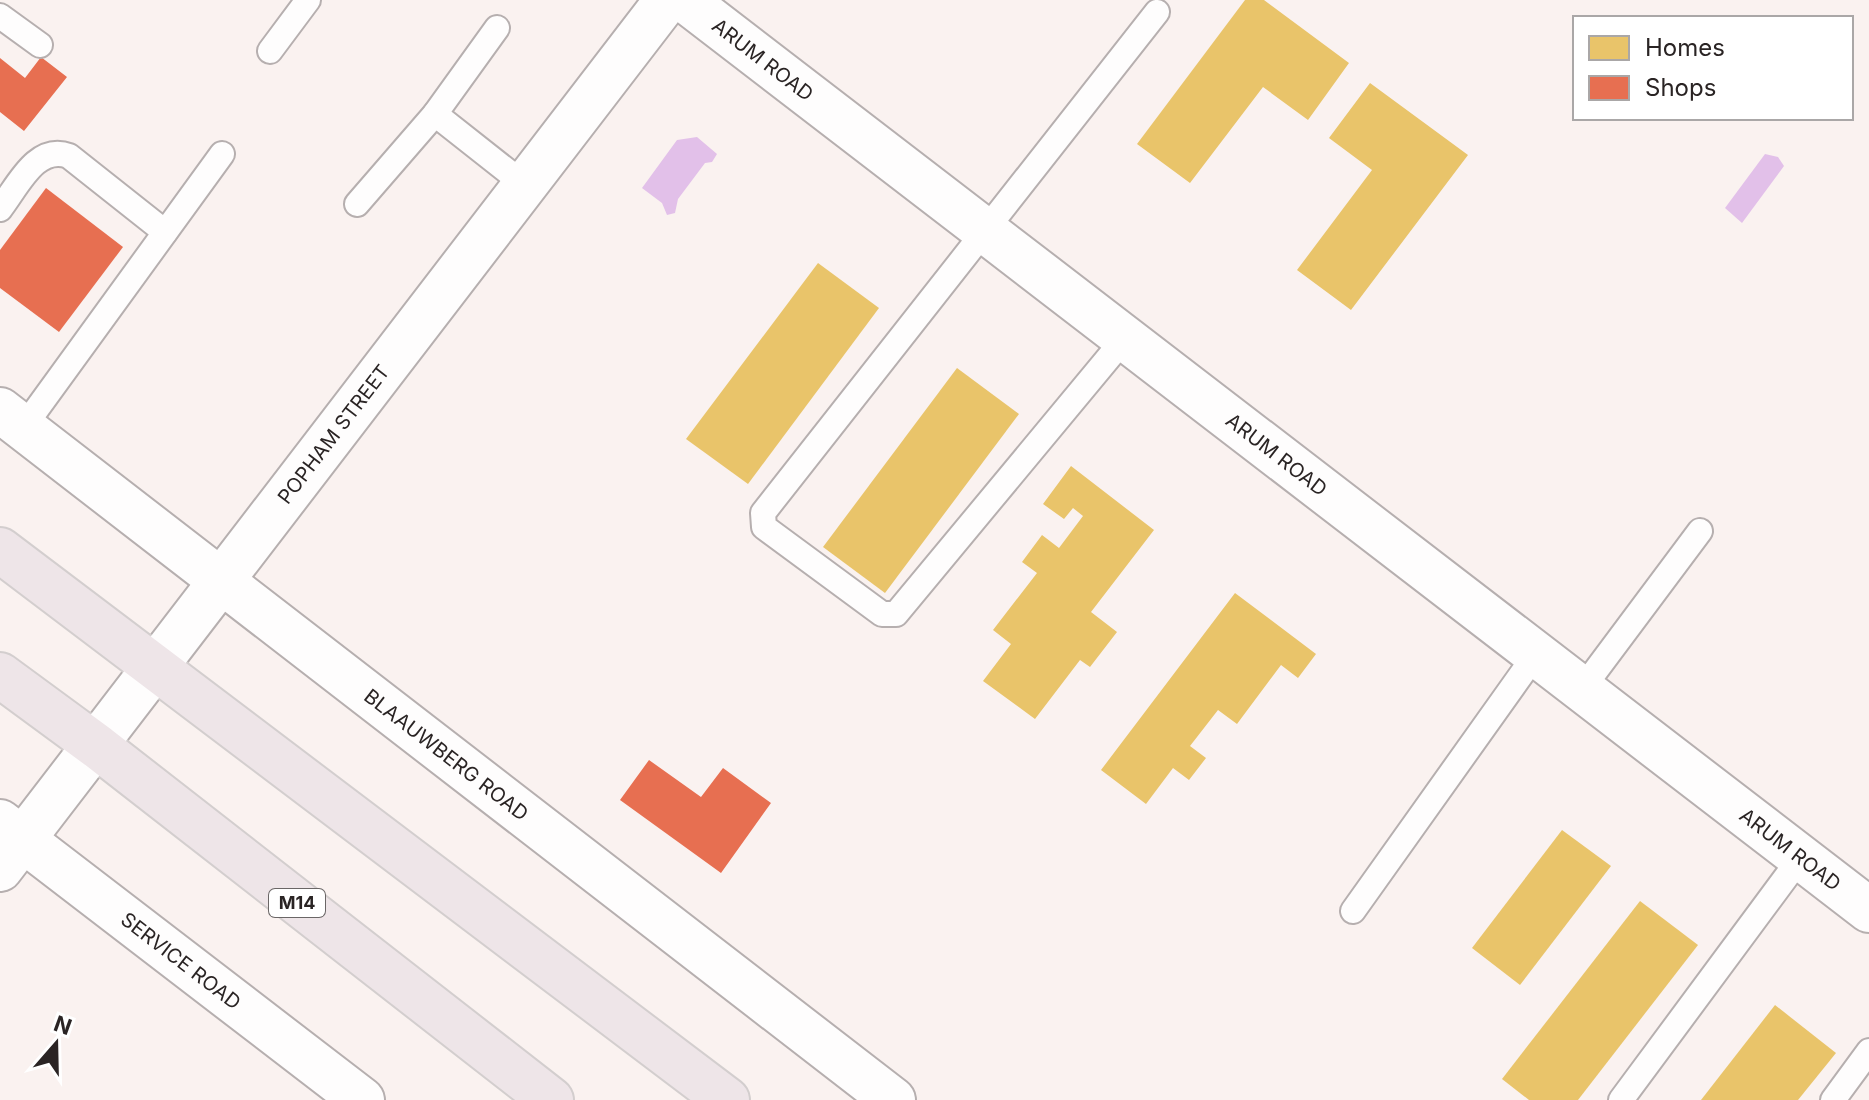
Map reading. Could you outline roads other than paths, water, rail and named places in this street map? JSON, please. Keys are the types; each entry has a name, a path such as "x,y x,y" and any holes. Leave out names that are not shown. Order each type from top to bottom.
{"main road":[{"path":"0,550 727,1100"},
{"name":"M14","path":"0,675 98,747 551,1100"}],"street":[{"name":"POPHAM STREET","path":"8,844 98,747 667,0"},
{"name":"ARUM ROAD","path":"685,0 1869,910"},
{"name":"BLAAUWBERG ROAD","path":"11,419 893,1100"},
{"name":"SERVICE ROAD","path":"8,844 354,1098"}],"lane":[{"path":"270,51 308,0"},
{"path":"1125,338 896,614 882,614 764,527 763,513 1157,12"},
{"path":"0,16 40,45"},
{"path":"357,204 435,114 497,28"},
{"path":"435,114 525,185"},
{"path":"0,209 39,158 59,153 69,156 165,232"},
{"path":"11,419 165,232 222,154"},
{"path":"1582,689 1700,531"},
{"path":"1353,911 1536,654"},
{"path":"1621,1100 1801,857"},
{"path":"1833,1100 1869,1051"}]}
